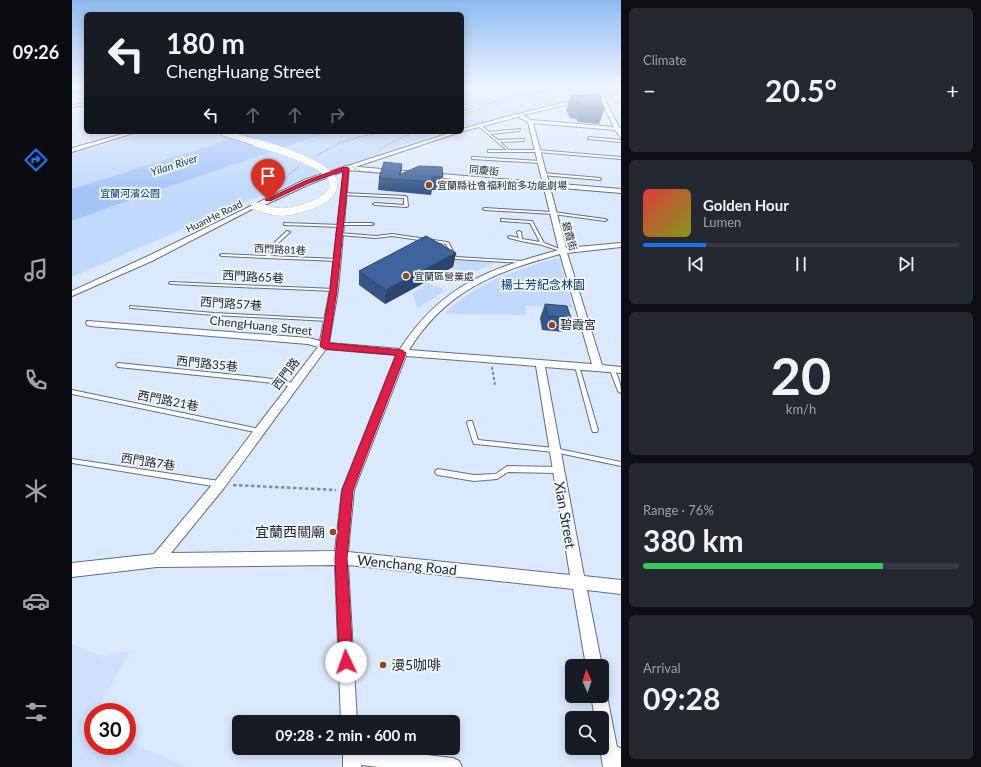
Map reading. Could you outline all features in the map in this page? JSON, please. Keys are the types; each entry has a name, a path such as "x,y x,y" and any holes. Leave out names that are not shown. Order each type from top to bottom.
{"street":[{"path":"464,130 488,123"},
{"name":"碧霞街","path":"531,123 553,213 598,368"},
{"path":"561,123 619,128 621,136"},
{"path":"72,150 128,134"},
{"path":"227,134 304,160 324,170 332,179 333,188 328,197 296,210 275,212 255,206"},
{"name":"HuanHe Road","path":"72,294 307,182 347,166 451,134"},
{"name":"同慶街","path":"347,166 621,191"},
{"name":"西門路","path":"157,560 220,484 324,346 330,320 334,290 347,166"},
{"path":"349,715 341,558 348,490 402,353 416,331 435,310 468,286 496,272 523,262 564,251 621,245"},
{"name":"ChengHuang Street","path":"90,323 309,342 324,346 402,353 616,370"},
{"name":"Xian Street","path":"540,364 557,470 593,659"},
{"name":"Wenchang Road","path":"72,570 157,560 341,558 621,587"},
{"path":"601,703 614,759"},
{"path":"351,757 453,767"}],"lane":[{"path":"479,125 508,150"},
{"path":"488,133 518,130"},
{"path":"589,138 621,141"},
{"path":"498,141 523,140"},
{"path":"489,151 537,151 621,158"},
{"path":"473,158 540,162"},
{"path":"543,174 600,178"},
{"path":"344,194 405,197 406,206 375,204"},
{"path":"485,209 553,213 606,220"},
{"path":"502,220 531,222 543,244"},
{"path":"285,224 341,228 376,237 392,235 447,243 455,258 523,262"},
{"path":"341,228 372,224"},
{"path":"267,257 276,243 288,232"},
{"path":"519,232 521,240"},
{"path":"510,237 543,244 564,251"},
{"name":"西門路81巷","path":"222,255 337,260"},
{"name":"西門路65巷","path":"171,283 334,290"},
{"name":"西門路57巷","path":"132,307 214,314 330,320"},
{"name":"西門路35巷","path":"118,365 264,380 294,385"},
{"path":"578,366 595,430"},
{"path":"616,370 621,391"},
{"name":"西門路21巷","path":"72,392 260,431"},
{"path":"470,423 476,442 554,450 621,464"},
{"name":"西門路7巷","path":"72,461 220,484"},
{"path":"438,472 474,478 497,476 507,469 557,470"}],"path":[{"path":"314,157 339,143 363,136 376,134"},
{"path":"276,190 291,172 303,164"},
{"path":"347,166 360,171 383,173"},
{"path":"491,360 495,385"},
{"path":"220,484 348,490"}],"shaded area":[{"path":"72,644 103,657 131,650 100,703 84,703 84,755 136,755 136,745 187,767 72,767"}],"green space":[{"path":"464,123 479,123 464,127"},
{"name":"宜蘭河濱公園","path":"141,134 437,134 301,180 238,205 72,277 72,154"},
{"name":"楊士芳紀念林園","path":"559,258 573,308 526,306 526,315 444,314 468,294 498,278 529,266"},
{"path":"451,260 495,262 450,284 438,277 449,272 457,265"},
{"path":"427,283 443,289 443,292 417,309 413,294"}],"water":[{"name":"Yilan River","path":"247,134 323,134 72,221 72,189"}],"building":[{"path":"384,162 402,164 399,175 419,166 442,167 443,177 433,177 433,182 379,178"},
{"path":"426,236 456,253 386,290 359,271"},
{"path":"545,304 567,306 571,318 548,316"}],"place":[{"name":"宜蘭縣社會福利館多功能劇場","path":"429,185"},
{"name":"宜蘭區營業處","path":"406,276"},
{"name":"碧霞宮","path":"552,325"},
{"name":"宜蘭西關廟","path":"333,532"},
{"name":"漫5咖啡","path":"383,665"}],"route":[{"path":"268,200 307,182 346,168 334,290 330,320 324,346 402,353 348,490 341,558 346,662"}]}
